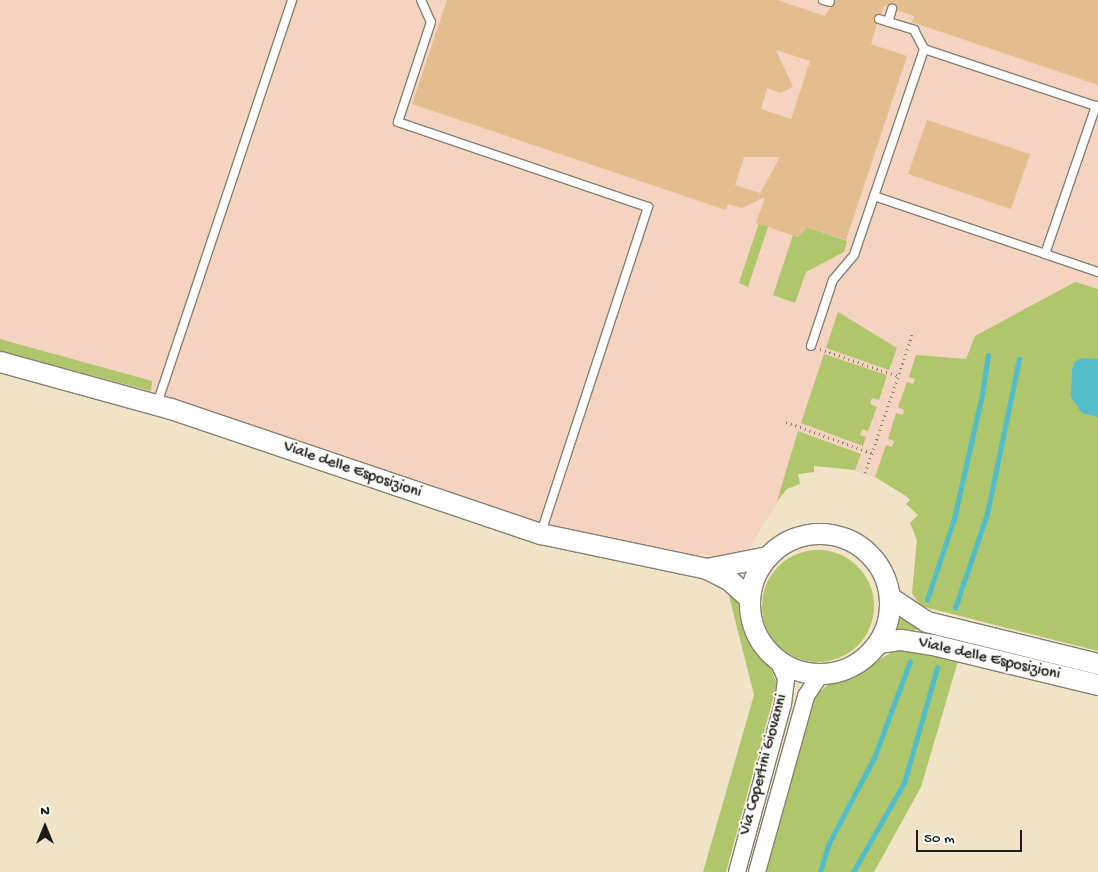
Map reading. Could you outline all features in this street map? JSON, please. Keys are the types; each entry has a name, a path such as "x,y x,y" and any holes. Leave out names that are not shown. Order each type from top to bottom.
{"street":[{"name":"Viale delle Esposizioni","path":"0,362 157,405 541,534 707,569 728,580 750,599"},
{"name":"Viale delle Esposizioni","path":"820,533 852,540 872,556 887,581 891,598 890,618 879,643 865,658 848,669 821,674 798,670 778,660 761,642 752,620 750,599 753,583 768,557 782,544 800,536 820,533"},
{"name":"Viale delle Esposizioni","path":"707,569 768,557"},
{"name":"Viale delle Esposizioni","path":"891,598 928,622 1098,664"},
{"name":"Viale delle Esposizioni","path":"879,643 900,640 937,646 1098,685"},
{"name":"Via Copertini Giovanni","path":"736,872 784,704 786,678 778,660"},
{"name":"Via Copertini Giovanni","path":"756,872 806,696 821,674"}],"lane":[{"path":"157,405 292,0"},
{"path":"421,0 431,22 398,122 648,207 541,534"},
{"path":"888,22 892,9"},
{"path":"879,19 914,30 924,48 1097,107 1045,254"},
{"path":"811,346 833,280 854,255 924,48"},
{"path":"874,196 1098,272"}],"path":[{"path":"865,474 912,335"},
{"path":"811,346 898,376"},
{"path":"786,422 872,453"}],"shaded area":[{"path":"0,0 1098,0 1098,651 921,606 912,597 917,540 910,523 918,516 906,504 910,500 884,481 845,467 814,466 814,472 798,474 800,484 789,487 783,493 747,552 732,559 700,554 700,556 562,529 147,392 0,351"}],"green space":[{"path":"761,217 768,227 748,287 739,283"},
{"path":"807,227 847,241 844,252 806,272 795,303 773,295 793,235 798,237"},
{"path":"1075,282 1098,289 1098,651 921,606 912,593 917,540 910,523 918,515 906,504 910,500 906,496 875,477 886,445 892,447 894,441 888,439 896,413 903,415 904,410 898,407 907,382 913,384 915,379 909,377 916,355 966,359 975,336"},
{"path":"838,312 897,348 889,370 826,348"},
{"path":"0,339 152,381 151,391 0,351"},
{"path":"824,354 887,375 879,400 872,398 870,404 877,407 868,431 862,429 860,435 866,437 863,446 801,423"},
{"path":"798,431 861,454 855,470 814,466 814,472 798,474 800,484 787,489 777,501"},
{"path":"818,550 839,554 858,566 870,585 874,606 870,627 858,646 839,658 818,662 797,658 778,646 766,627 762,606 766,585 778,566 797,554"},
{"path":"726,584 742,601 749,636 770,665 777,684 726,872 703,872 754,695"},
{"path":"893,608 919,630 889,629"},
{"path":"894,651 914,651 958,661 921,787 874,872 765,872 816,695 832,681 857,673"}],"water":[{"path":"1081,358 1098,359 1098,417 1082,413 1071,397 1072,370 1074,363"}],"building":[{"path":"447,0 777,0 825,16 835,0 1098,0 1098,85 912,22 914,16 897,10 894,4 884,6 881,14 874,17 877,24 871,44 907,56 846,240 807,227 798,237 756,223 765,197 742,208 728,204 726,210 412,104","holes":["776,50 810,61 791,119 761,109 767,88 780,93 793,87","744,157 780,157 760,193 735,185"]},
{"path":"927,120 1030,154 1011,209 908,174"}],"waterway":[{"path":"927,600 954,519 982,395 988,355"},
{"path":"955,608 987,514 1019,359"},
{"path":"820,872 829,843 874,758 910,661"},
{"path":"853,872 904,783 937,668"}]}
